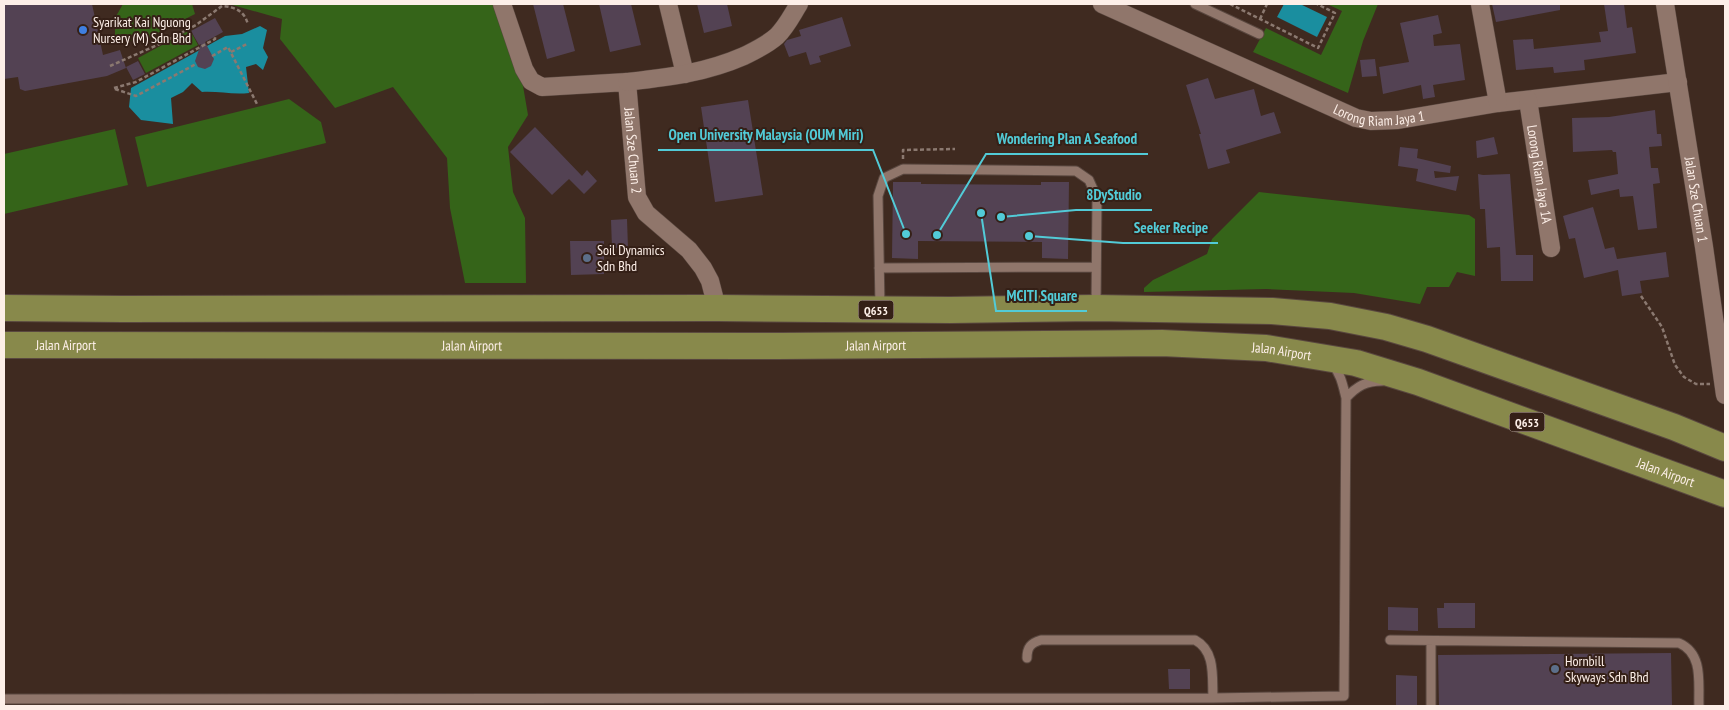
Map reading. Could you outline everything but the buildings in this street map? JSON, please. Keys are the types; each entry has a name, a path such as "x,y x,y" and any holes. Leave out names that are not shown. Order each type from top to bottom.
{"main road":[{"name":"Q653","path":"4,308 717,308 880,310 1096,308 1272,311 1330,316 1386,327 1427,338 1674,427 1725,448"},
{"path":"717,308 726,330 740,339 780,346"},
{"name":"Jalan Airport","path":"4,345 780,346 1162,343 1266,348 1356,363 1418,382 1725,494"}],"street":[{"path":"502,4 524,69 531,81 542,87 627,82 685,74 720,66 761,48 776,37 787,25 799,4"},
{"path":"668,4 685,74"},
{"name":"Lorong Riam Jaya 1","path":"1102,4 1356,118 1372,121 1398,120 1498,103 1678,82"},
{"path":"1480,4 1498,103"},
{"name":"Jalan Sze Chuan 1","path":"1665,4 1704,247 1724,389"},
{"name":"Jalan Sze Chuan 2","path":"627,82 637,197 646,213 689,250 703,268 710,281 717,308"},
{"name":"Lorong Riam Jaya 1A","path":"1528,100 1551,248"}],"lane":[{"path":"1195,4 1259,34"},
{"path":"880,310 878,196 884,178 903,169 1076,171 1089,180 1097,198 1096,308"},
{"path":"879,268 1096,267"},
{"path":"1327,358 1336,368 1342,381 1346,398 1344,706"},
{"path":"1346,398 1354,389 1364,383 1379,381 1418,382"},
{"path":"1027,658 1027,651 1030,646 1041,640 1196,640 1208,650 1211,660 1213,698"},
{"path":"1390,640 1679,644 1688,647 1698,665 1699,706"},
{"path":"1431,641 1431,706"},
{"path":"4,699 82,703 1079,702 1344,696"},
{"path":"1146,699 1153,706"}],"path":[{"path":"1230,4 1318,48 1335,13 1317,4"},
{"path":"1260,19 1267,4"},
{"path":"110,66 164,42 196,24 222,6 236,8 247,20 248,25"},
{"path":"196,64 136,96 114,88 136,82 215,39 215,36"},
{"path":"231,52 247,44"},
{"path":"212,56 228,47 258,106"},
{"path":"903,169 903,150 955,149"},
{"path":"1641,296 1662,327 1675,365 1684,377 1696,384 1724,389"}],"green space":[{"path":"123,4 192,4 195,14 138,43 115,37 115,18"},
{"path":"229,4 497,4 522,80 528,115 508,147 513,192 525,218 526,283 465,283 450,208 447,158 393,87 335,108 280,39 282,19"},
{"path":"1327,4 1378,4 1363,41 1348,93 1253,52 1266,28 1321,55 1342,11"},
{"path":"190,30 198,45 146,73 138,58"},
{"path":"289,99 321,122 326,143 147,187 135,137"},
{"path":"115,129 128,185 4,214 4,154"},
{"path":"1259,192 1469,215 1475,219 1475,276 1457,272 1449,287 1427,287 1420,304 1354,293 1266,289 1144,292 1144,288 1153,280 1207,254 1212,239"}],"water":[{"path":"1284,4 1300,4 1327,17 1317,37 1277,17"},
{"path":"260,26 267,30 263,48 268,57 263,70 256,64 246,67 249,93 202,92 192,83 183,92 171,98 173,124 141,120 129,107 131,88 225,36 242,34"}],"place":[{"name":"Syarikat Kai Nguong Nursery (M) Sdn Bhd","path":"83,30"},
{"name":"MCITI Square","path":"981,213"},
{"name":"8DyStudio","path":"1001,217"},
{"name":"Open University Malaysia (OUM Miri)","path":"906,234"},
{"name":"Wondering Plan A Seafood","path":"937,235"},
{"name":"Seeker Recipe","path":"1029,236"},
{"name":"Soil Dynamics Sdn Bhd","path":"587,258"},
{"name":"Hornbill Skyways Sdn Bhd","path":"1555,669"}]}
